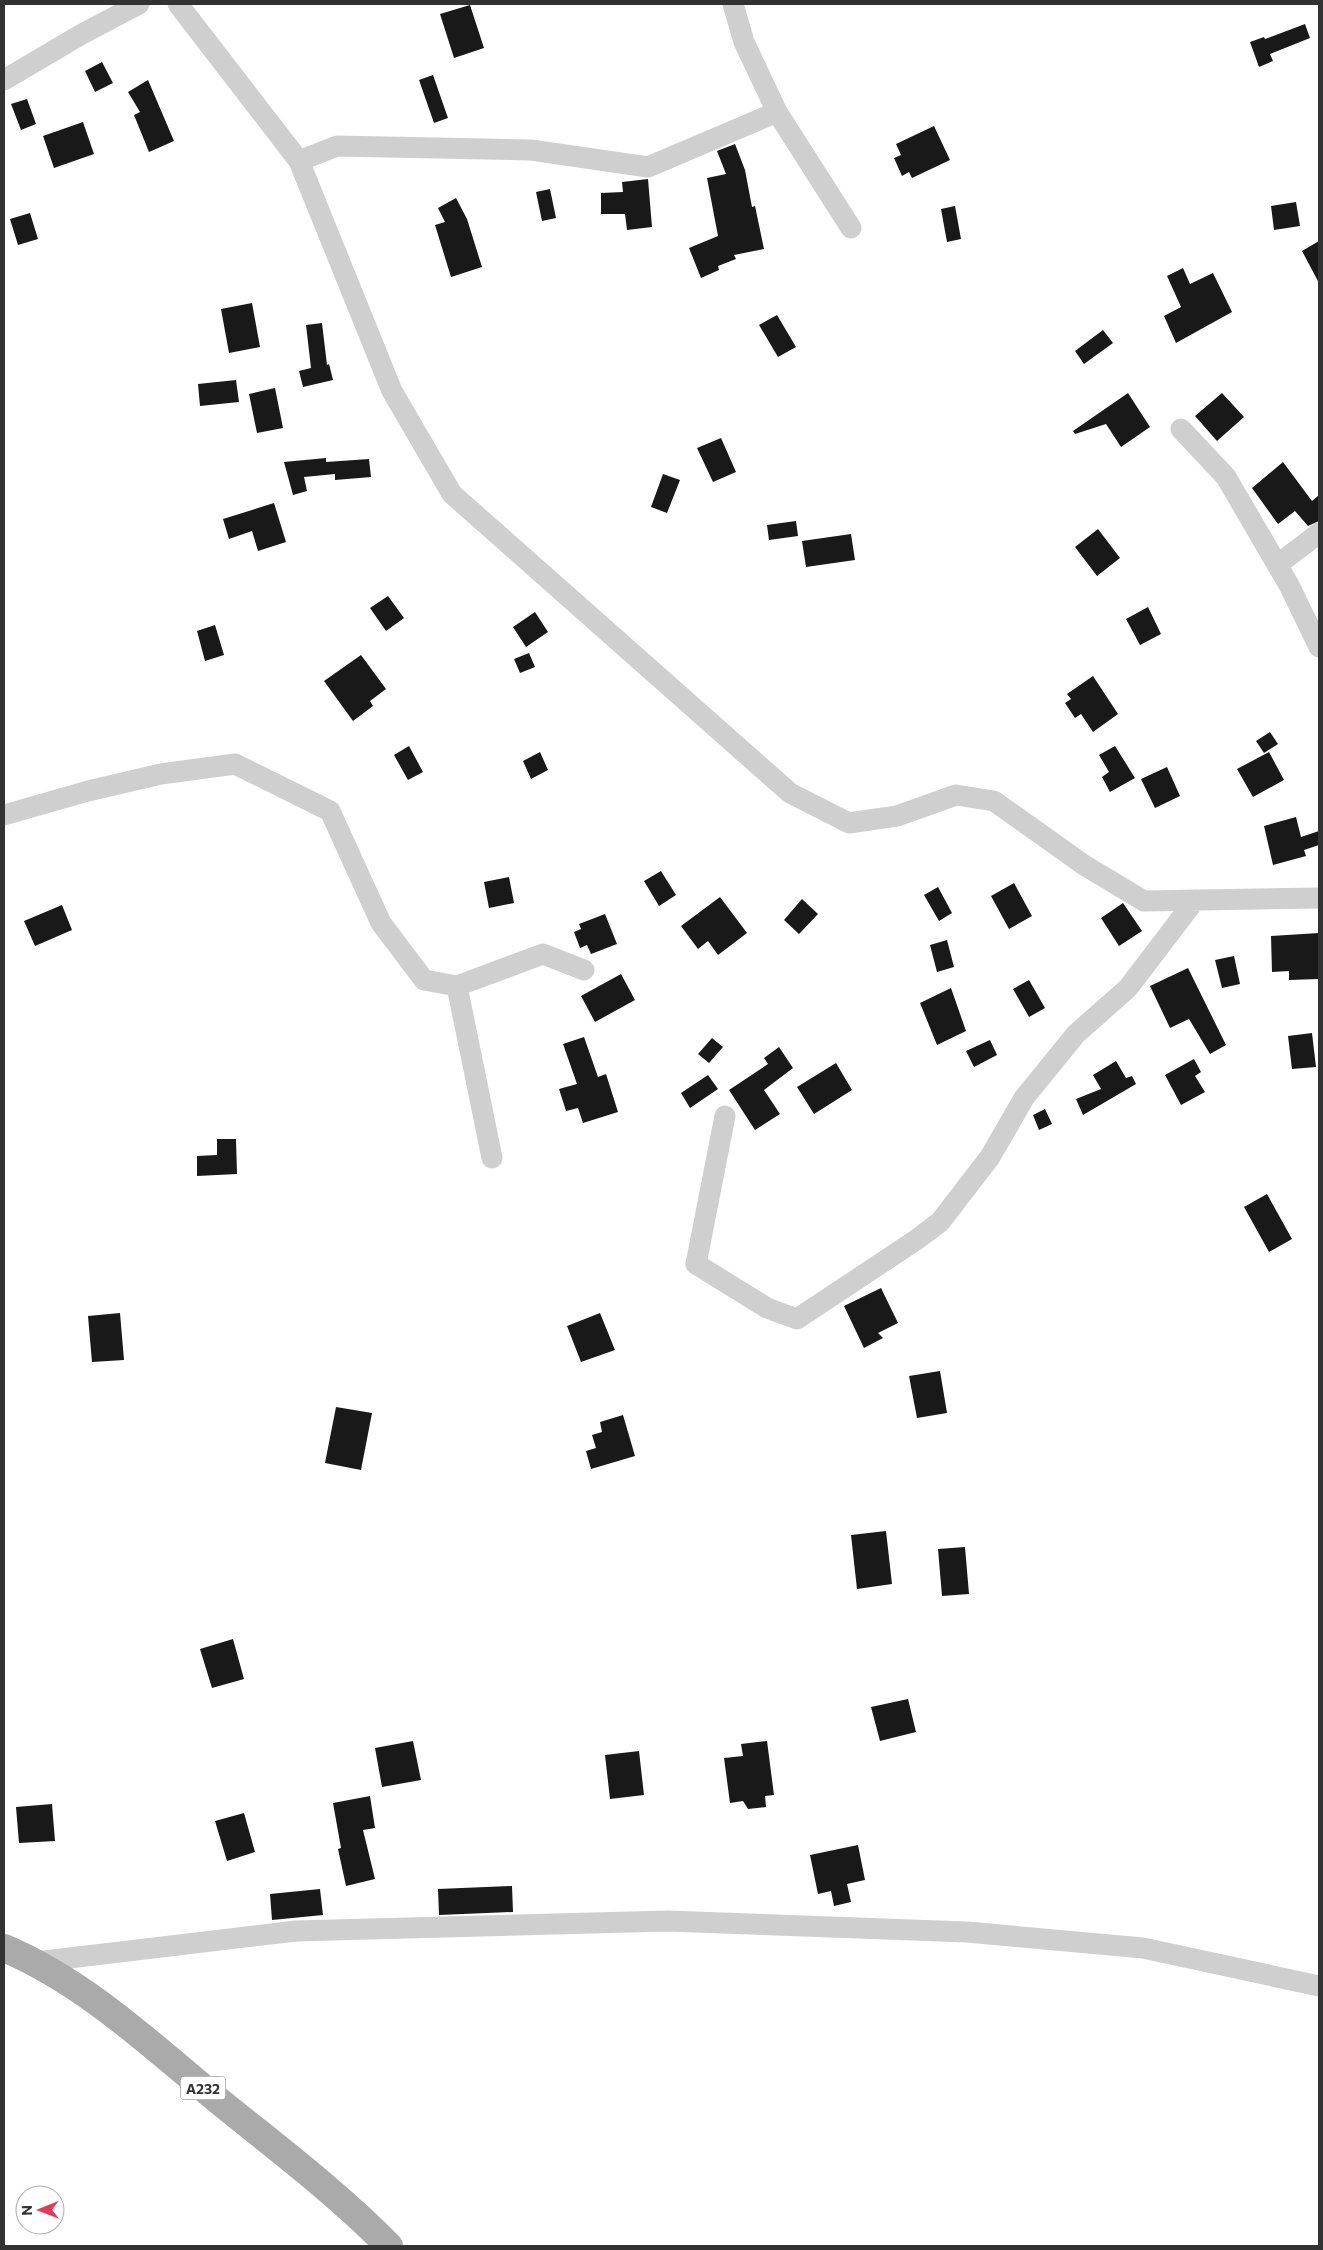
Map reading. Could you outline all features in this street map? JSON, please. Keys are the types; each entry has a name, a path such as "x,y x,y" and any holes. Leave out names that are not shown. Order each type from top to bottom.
{"main road":[{"name":"A232","path":"4,1948 36,1962 92,1998 336,2197 389,2246"}],"street":[{"path":"4,80 82,34 139,4"},
{"path":"178,4 299,161 392,391 452,494 790,793 849,823 897,816 956,795 994,801 1084,865 1144,901 1319,898"},
{"path":"733,4 744,42 777,112 851,228"},
{"path":"299,161 337,146 522,149 648,167 777,112"},
{"path":"1181,429 1226,477 1277,565 1319,647"},
{"path":"1277,565 1319,533"},
{"path":"4,815 88,791 162,774 235,764 330,811 382,923 424,980 457,986 543,954 584,970"},
{"path":"725,1116 696,1264 767,1308 797,1319 940,1222 990,1157 1024,1098 1076,1034 1128,988 1195,900"},
{"path":"457,986 492,1158"},
{"path":"36,1962 296,1931 668,1922 967,1932 1143,1948 1319,1986"}],"building":[{"path":"470,5 484,48 454,58 440,14"},
{"path":"1305,24 1310,38 1270,54 1273,61 1259,67 1250,42 1264,37 1265,39"},
{"path":"102,62 113,83 95,92 85,71"},
{"path":"433,75 448,118 434,123 419,80"},
{"path":"148,80 174,141 149,152 134,115 140,112 128,92"},
{"path":"27,99 36,124 21,130 11,104"},
{"path":"83,122 94,154 54,168 43,136"},
{"path":"934,126 950,160 912,178 909,172 902,176 894,158 901,155 896,144"},
{"path":"735,144 745,170 752,207 755,206 764,249 734,255 736,259 718,266 719,270 701,278 689,248 718,236 707,178 726,174 717,151"},
{"path":"648,179 652,227 627,230 625,214 601,214 601,193 623,192 622,182"},
{"path":"550,189 556,218 542,221 536,192"},
{"path":"456,198 467,219 482,267 451,277 435,225 445,222 438,208"},
{"path":"1296,202 1300,226 1274,230 1271,206"},
{"path":"955,206 961,239 947,242 941,209"},
{"path":"30,213 38,239 18,245 10,219"},
{"path":"1319,241 1319,283 1302,251"},
{"path":"1183,268 1190,284 1213,273 1232,312 1176,343 1164,316 1181,307 1167,276"},
{"path":"252,303 260,347 229,353 221,309"},
{"path":"777,315 796,347 778,357 759,325"},
{"path":"322,323 327,365 329,364 333,380 303,387 299,371 311,368 306,325"},
{"path":"1103,330 1113,343 1084,364 1075,351"},
{"path":"236,380 239,402 200,406 198,384"},
{"path":"275,388 283,428 257,433 249,394"},
{"path":"1128,393 1150,427 1121,447 1106,424 1075,434 1073,431"},
{"path":"1222,393 1244,417 1217,441 1195,416"},
{"path":"721,438 736,472 713,482 697,448"},
{"path":"326,458 326,462 369,459 371,477 335,480 335,474 304,477 307,491 293,495 284,462"},
{"path":"1283,462 1312,501 1319,495 1319,521 1308,526 1295,511 1278,524 1252,488"},
{"path":"663,474 680,480 667,513 651,507"},
{"path":"274,503 286,542 258,551 252,531 229,539 223,519"},
{"path":"796,521 798,536 769,540 767,525"},
{"path":"1098,529 1120,558 1097,576 1075,547"},
{"path":"851,534 855,560 806,567 802,541"},
{"path":"388,596 404,618 386,631 370,608"},
{"path":"1148,607 1161,634 1140,645 1126,619"},
{"path":"535,612 548,632 526,647 513,627"},
{"path":"215,625 224,655 205,661 197,631"},
{"path":"529,653 535,667 520,673 514,659"},
{"path":"361,655 386,689 370,701 373,706 353,721 324,681"},
{"path":"1093,676 1118,714 1093,732 1081,714 1075,718 1065,703 1071,699 1067,694"},
{"path":"1270,732 1278,744 1264,753 1256,741"},
{"path":"409,746 423,772 408,780 394,755"},
{"path":"1115,746 1135,778 1110,792 1102,777 1109,772 1099,755"},
{"path":"540,752 548,770 531,779 523,761"},
{"path":"1269,752 1284,780 1253,797 1237,769"},
{"path":"1167,767 1180,796 1155,808 1141,779"},
{"path":"1296,817 1301,837 1319,831 1319,845 1304,850 1306,856 1273,865 1264,826"},
{"path":"661,871 676,895 659,906 644,881"},
{"path":"509,877 514,903 489,908 484,882"},
{"path":"1014,883 1032,916 1009,929 991,896"},
{"path":"938,887 952,913 939,921 924,895"},
{"path":"720,897 747,933 718,955 708,941 698,949 681,926"},
{"path":"802,899 818,914 799,934 784,920"},
{"path":"1123,903 1142,931 1119,946 1101,918"},
{"path":"62,905 72,930 35,946 24,921"},
{"path":"605,914 617,944 591,954 587,945 580,948 574,932 581,929 579,924"},
{"path":"1319,933 1319,979 1289,980 1289,971 1272,972 1271,936"},
{"path":"947,940 954,967 937,972 930,945"},
{"path":"1234,956 1240,984 1222,988 1215,960"},
{"path":"1188,968 1226,1045 1210,1054 1189,1019 1170,1028 1150,986"},
{"path":"621,974 635,1000 595,1022 581,996"},
{"path":"1029,980 1045,1008 1029,1017 1013,989"},
{"path":"951,988 966,1031 937,1045 920,1003"},
{"path":"1312,1033 1316,1067 1292,1069 1288,1036"},
{"path":"584,1037 598,1077 606,1074 618,1112 583,1123 578,1108 566,1111 559,1089 577,1084 563,1044"},
{"path":"712,1038 723,1047 709,1063 698,1054"},
{"path":"990,1040 997,1055 974,1067 966,1051"},
{"path":"779,1047 793,1068 764,1090 780,1114 755,1130 729,1090 768,1064 764,1058"},
{"path":"1194,1059 1201,1072 1195,1076 1205,1092 1181,1105 1165,1075"},
{"path":"1116,1061 1126,1078 1132,1076 1136,1084 1083,1115 1076,1099 1101,1089 1093,1075"},
{"path":"836,1063 852,1090 814,1114 797,1087"},
{"path":"708,1075 718,1089 690,1108 681,1093"},
{"path":"1045,1109 1052,1124 1039,1130 1033,1115"},
{"path":"217,1139 236,1139 237,1174 197,1176 197,1156 217,1155"},
{"path":"1267,1194 1292,1239 1269,1252 1244,1207"},
{"path":"881,1288 898,1323 878,1333 883,1338 864,1348 844,1306"},
{"path":"120,1313 124,1360 92,1362 88,1316"},
{"path":"600,1313 615,1350 581,1362 567,1326"},
{"path":"940,1371 947,1413 917,1418 909,1376"},
{"path":"336,1407 372,1413 361,1470 325,1463"},
{"path":"623,1415 635,1456 591,1469 586,1451 596,1448 592,1435 602,1432 600,1422"},
{"path":"886,1531 892,1584 857,1589 851,1535"},
{"path":"965,1547 969,1594 942,1596 938,1549"},
{"path":"233,1639 244,1679 212,1688 200,1649"},
{"path":"908,1699 916,1732 880,1741 871,1707"},
{"path":"413,1741 421,1780 382,1787 375,1748"},
{"path":"767,1741 774,1795 765,1796 766,1807 748,1809 743,1801 730,1803 724,1758 743,1756 741,1744"},
{"path":"639,1751 644,1795 610,1799 605,1755"},
{"path":"370,1796 375,1828 363,1830 375,1879 346,1886 338,1849 341,1848 333,1803"},
{"path":"52,1804 55,1841 19,1843 16,1807"},
{"path":"244,1813 255,1852 227,1861 215,1821"},
{"path":"858,1845 865,1880 847,1884 851,1902 834,1906 831,1891 818,1894 810,1855"},
{"path":"512,1886 513,1912 439,1915 438,1889"},
{"path":"320,1889 323,1915 272,1920 270,1894"}]}
